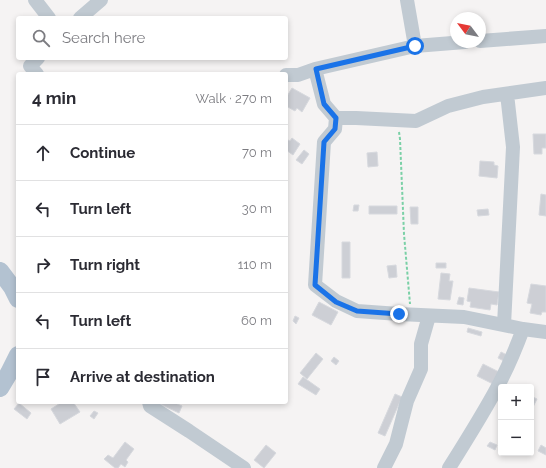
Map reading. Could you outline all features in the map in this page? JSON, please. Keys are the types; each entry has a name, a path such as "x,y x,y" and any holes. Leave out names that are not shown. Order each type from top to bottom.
{"main road":[{"path":"0,271 16,295"},
{"path":"0,388 16,359"}],"street":[{"path":"35,0 47,16"},
{"path":"82,16 101,0"},
{"path":"407,0 415,46"},
{"path":"486,41 546,36"},
{"path":"288,75 298,75 316,69 415,46 450,43"},
{"path":"35,72 30,66 36,60"},
{"path":"316,69 324,104 336,118 335,129 324,142 315,285 336,302 357,311 464,317 546,332"},
{"path":"336,118 416,121 448,106 483,97 546,88"},
{"path":"504,325 513,147 507,94"},
{"path":"384,468 396,444 407,401 421,369 421,344 429,316"},
{"path":"449,468 498,386 523,329"},
{"path":"150,404 150,406 244,468"}],"path":[{"path":"396,120 400,139 404,234 410,315"}],"building":[{"path":"292,88 310,98 302,112 297,108 295,111 288,107 288,95"},
{"path":"533,134 546,134 546,148 542,148 542,154 534,154"},
{"path":"292,138 300,144 293,155 288,151 288,140 290,141"},
{"path":"304,150 309,154 302,164 296,160"},
{"path":"377,152 378,166 368,167 367,153"},
{"path":"480,161 494,162 494,165 498,166 497,178 479,176"},
{"path":"541,194 546,195 546,216 539,215"},
{"path":"354,205 359,205 358,211 353,211"},
{"path":"369,206 397,206 397,214 369,214"},
{"path":"410,207 418,207 418,224 411,224"},
{"path":"488,209 489,215 478,216 477,210"},
{"path":"342,242 350,242 350,278 342,278"},
{"path":"436,263 446,263 446,268 436,268"},
{"path":"396,265 397,277 389,278 387,266"},
{"path":"441,273 450,274 449,281 453,281 450,300 438,299"},
{"path":"531,284 546,286 546,312 542,312 541,315 530,313 532,304 527,303"},
{"path":"469,288 499,292 497,305 491,304 490,310 470,307 471,302 467,301"},
{"path":"459,297 464,298 463,305 457,304"},
{"path":"319,302 338,312 331,325 312,315"},
{"path":"295,316 299,318 296,324 293,321"},
{"path":"468,328 482,332 481,336 467,332"},
{"path":"501,352 507,355 504,361 498,358"},
{"path":"316,353 323,359 307,379 300,373"},
{"path":"334,357 339,361 336,365 331,361"},
{"path":"483,364 501,373 495,385 477,376"},
{"path":"303,377 320,389 316,395 298,384"},
{"path":"395,394 402,397 385,436 378,433"},
{"path":"534,398 537,399 534,405"},
{"path":"18,404 20,404 31,413 27,419 14,409"},
{"path":"59,404 74,404 80,412 60,424 51,409"},
{"path":"160,404 178,404 182,406 179,413"},
{"path":"94,411 98,413 94,419 90,416"},
{"path":"125,442 134,449 126,460 128,462 125,467 121,464 118,468 115,468 104,459 108,455 113,458"},
{"path":"490,442 497,445 495,450 487,446"},
{"path":"266,445 276,453 264,468 254,460"},
{"path":"541,445 546,448 546,455 538,451"}],"route":[{"path":"399,314 357,311 336,302 315,285 324,142 335,129 336,118 324,104 316,69 415,46"}]}
